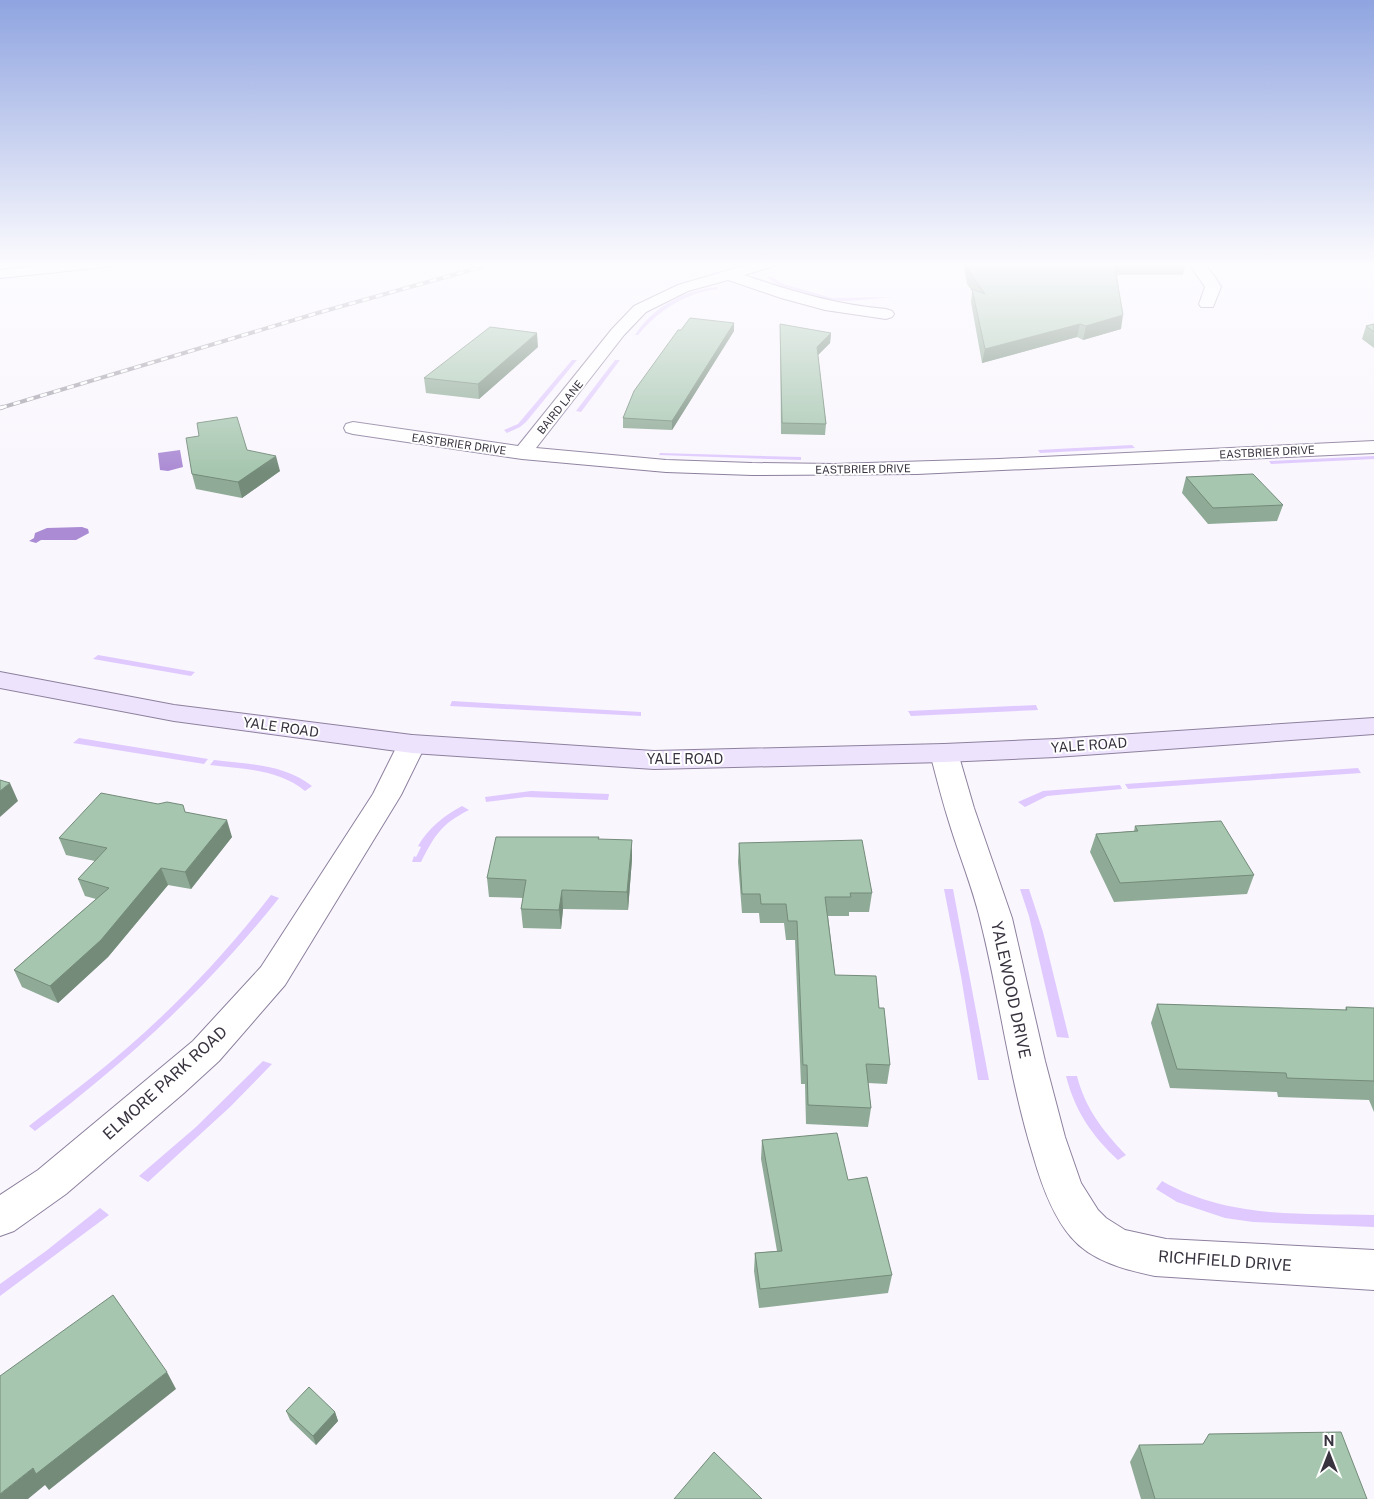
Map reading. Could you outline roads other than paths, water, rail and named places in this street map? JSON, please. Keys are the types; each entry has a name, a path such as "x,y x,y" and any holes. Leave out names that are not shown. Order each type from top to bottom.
{"main road":[{"name":"YALE ROAD","path":"0,680 174,713 412,744 654,760 944,753 1056,748 1374,726"}],"street":[{"name":"BAIRD LANE","path":"522,453 620,332"},
{"name":"EASTBRIER DRIVE","path":"354,428 522,453 652,465 816,471 878,470 1374,447"},
{"name":"ELMORE PARK ROAD","path":"0,1218 52,1182 171,1082 206,1051 261,990 273,976 387,795 412,744"},
{"name":"YALEWOOD DRIVE","path":"944,753 960,809 984,876 993,909 1038,1111 1055,1166 1070,1200 1084,1224"},
{"name":"RICHFIELD DRIVE","path":"1084,1224 1118,1246 1149,1256 1374,1270"}],"railway":[{"path":"3,407 0,408 254,332"}]}
